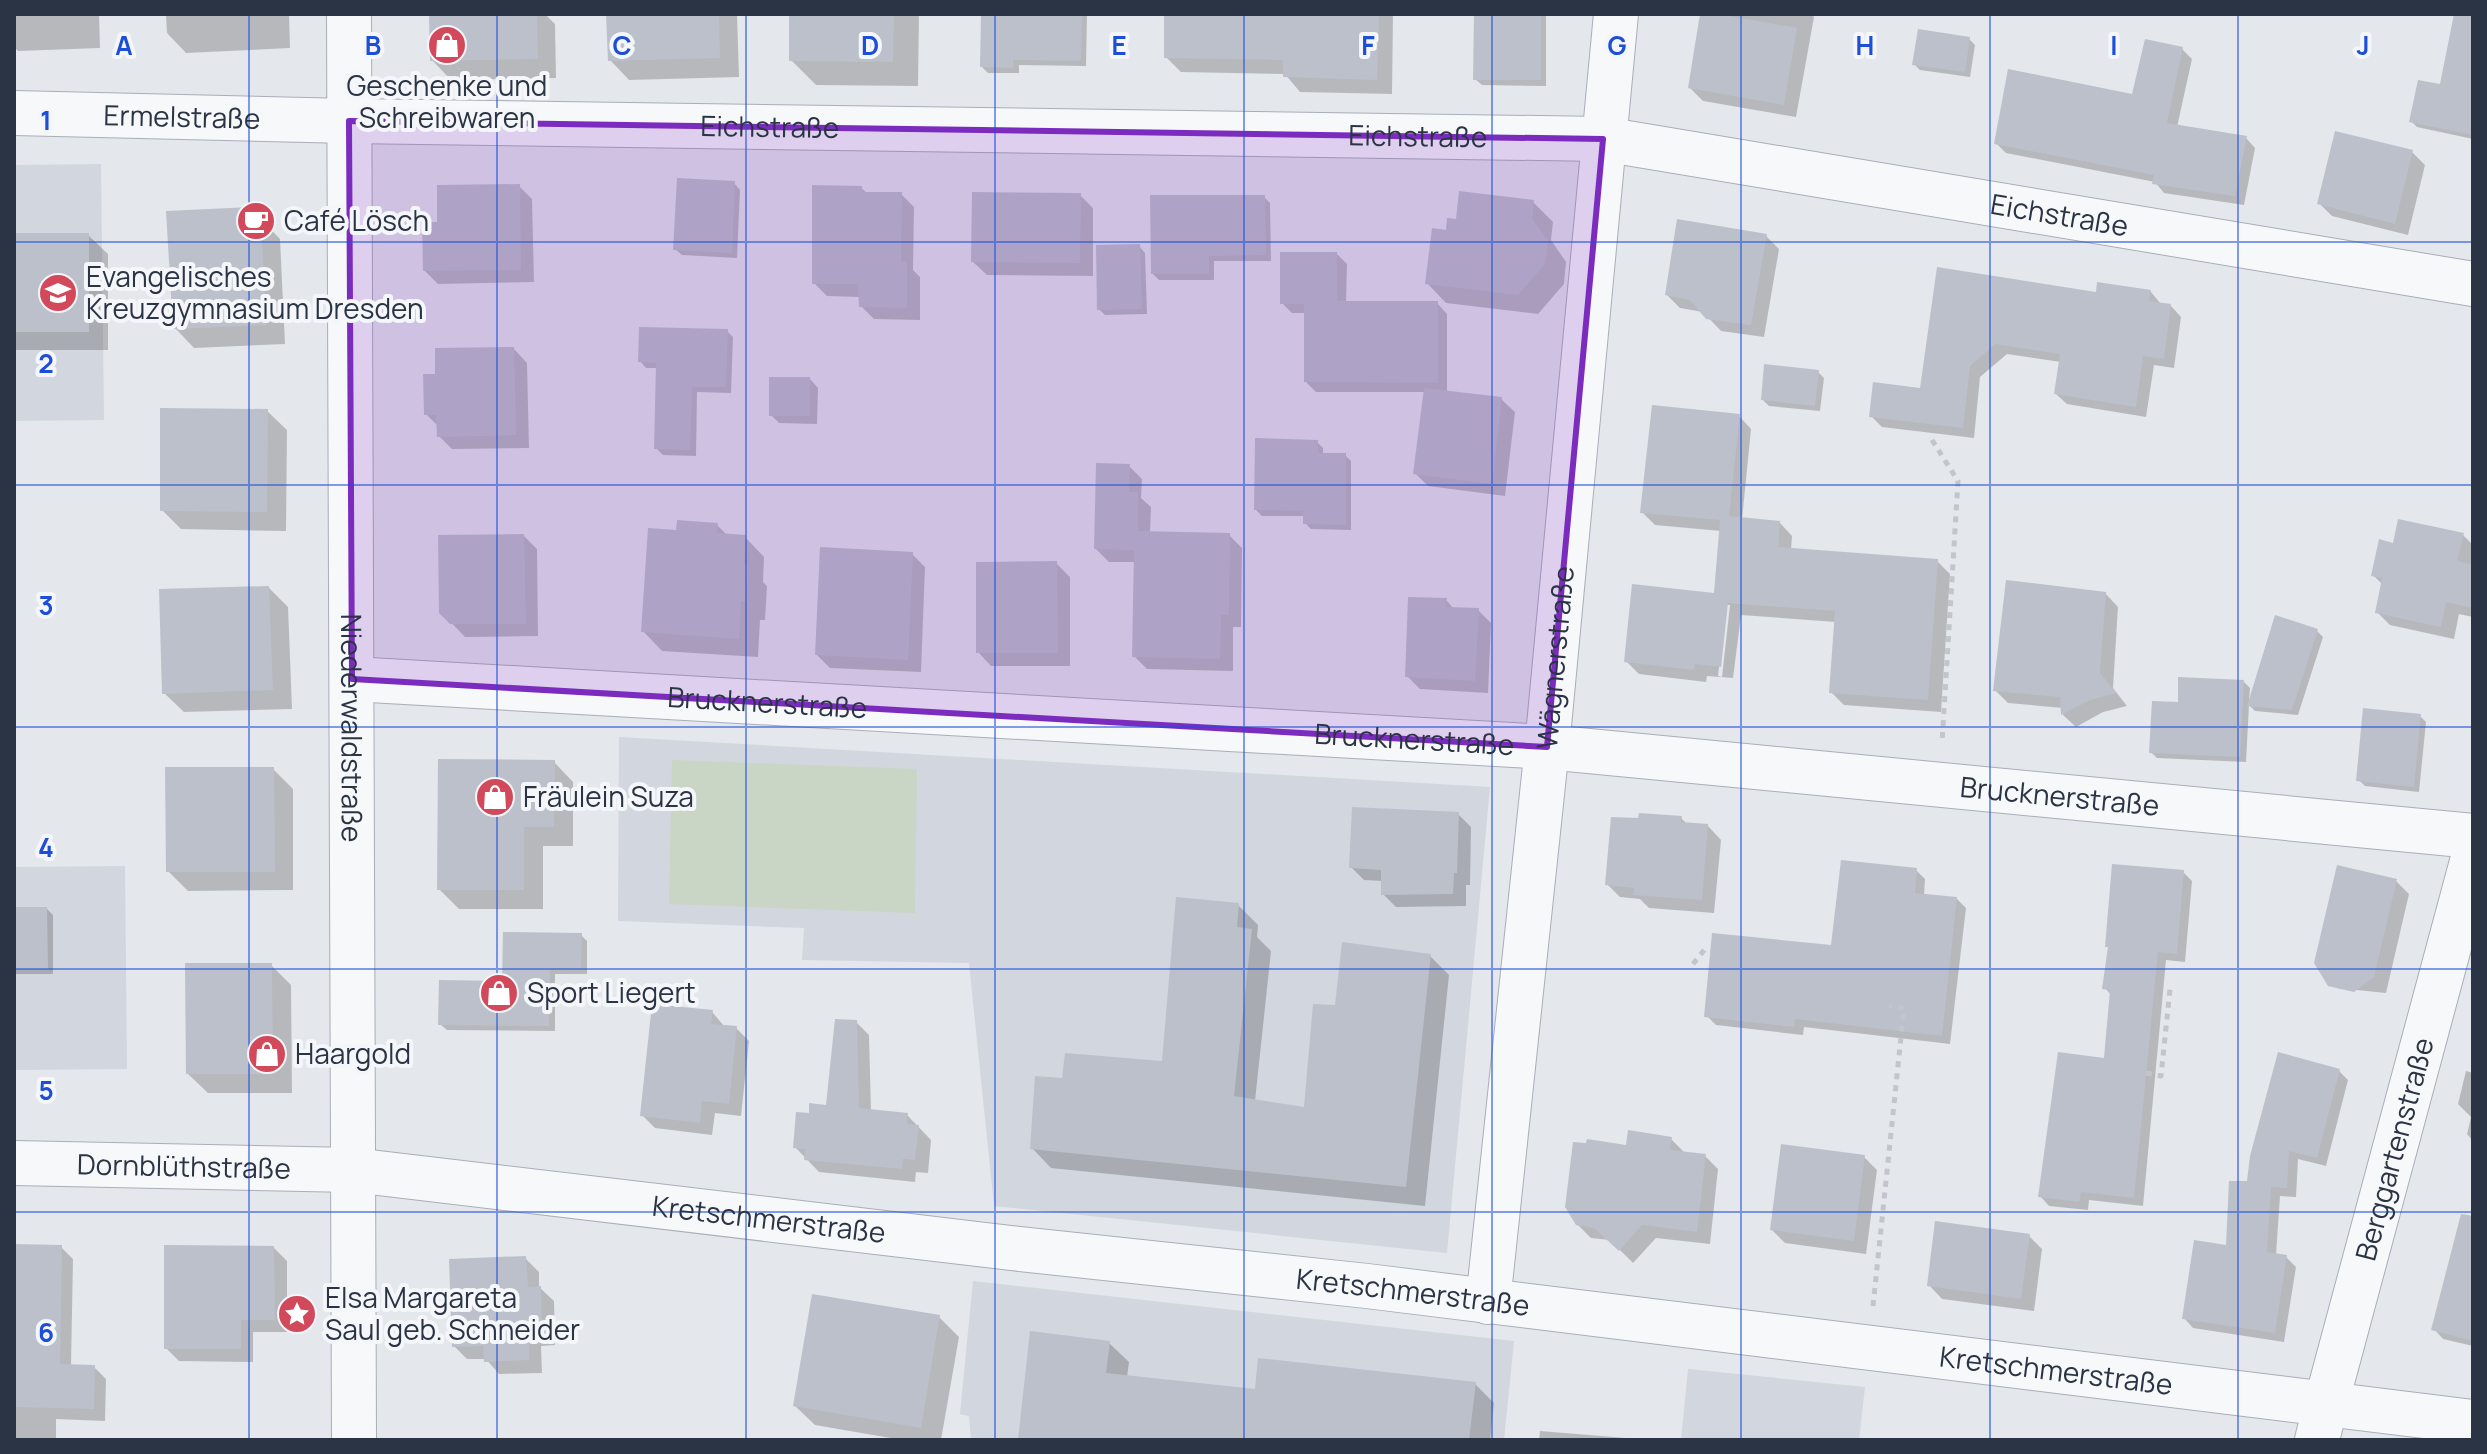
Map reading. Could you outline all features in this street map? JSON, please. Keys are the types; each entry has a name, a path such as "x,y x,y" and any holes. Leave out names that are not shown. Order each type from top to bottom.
{"street":[{"name":"Niederwaldstraße","path":"349,14 354,1440"},
{"name":"Wägnerstraße","path":"1488,1302 1547,747 1616,14"},
{"name":"Ermelstraße","path":"14,113 349,121"},
{"name":"Eichstraße","path":"349,121 1603,139 2473,284"},
{"name":"Brucknerstraße","path":"352,679 1547,747 2473,836"},
{"name":"Berggartenstraße","path":"2321,1422 2473,858"},
{"name":"Dornblüthstraße","path":"14,1163 353,1170"},
{"name":"Kretschmerstraße","path":"353,1170 1488,1302 2321,1422 2473,1422"}],"path":[{"path":"1932,440 1958,481 1941,749"},
{"path":"1693,964 1705,949"},
{"path":"2146,1073 2161,1076 2170,989"},
{"path":"1873,1309 1904,1008 1889,1006"}],"highlighted area":[{"path":"349,121 1603,139 1547,747 352,679"}],"shaded area":[{"name":"Evangelisches Kreuzgymnasium Dresden","path":"101,164 104,420 14,421 14,165"},
{"path":"619,737 1490,787 1447,1253 994,1206 969,963 802,960 804,928 618,921"},
{"path":"125,866 127,1069 14,1070 14,867"},
{"path":"973,1281 1514,1341 1504,1440 971,1440 969,1416 960,1414"},
{"path":"1688,1369 1865,1387 1859,1440 1681,1440"}],"green space":[{"path":"672,760 917,769 915,913 669,904"}],"building":[{"path":"429,14 537,14 538,59 430,61"},
{"path":"606,14 719,14 720,58 608,61"},
{"path":"789,14 894,14 893,62 789,61"},
{"path":"981,14 1082,14 1081,61 1013,60 1013,68 980,67"},
{"path":"1164,14 1379,14 1377,80 1283,77 1283,60 1164,58"},
{"path":"1474,14 1541,14 1541,80 1473,80"},
{"path":"1700,14 1719,14 1797,28 1784,105 1688,88"},
{"path":"2454,14 2473,14 2473,135 2409,122 2418,80 2440,84"},
{"path":"1918,29 1970,37 1965,72 1912,65"},
{"path":"2145,39 2183,47 2167,123 2247,136 2235,196 2152,184 2154,175 1994,144 2008,69 2132,94"},
{"path":"2335,131 2413,150 2395,224 2317,204"},
{"path":"677,178 735,181 732,253 673,250"},
{"path":"520,184 521,270 423,271 422,222 437,222 437,185"},
{"path":"812,185 862,186 862,192 902,192 901,262 907,262 907,308 859,307 858,284 812,284"},
{"path":"1459,191 1534,200 1532,219 1548,241 1545,264 1518,295 1425,284 1432,228 1446,230 1447,218 1456,219"},
{"path":"972,192 1081,193 1080,263 971,262"},
{"path":"1150,195 1265,195 1266,255 1209,256 1209,274 1151,274"},
{"path":"251,207 261,217 266,325 173,329 166,211"},
{"path":"1677,219 1767,234 1751,325 1706,319 1690,300 1665,295"},
{"path":"14,233 89,233 89,332 14,332"},
{"path":"1140,244 1142,309 1097,310 1096,245"},
{"path":"1280,252 1337,252 1337,301 1438,301 1438,383 1304,382 1304,304 1280,304"},
{"path":"1937,267 2096,292 2097,282 2151,290 2149,301 2171,304 2164,359 2143,356 2136,407 2054,394 2060,354 1995,344 1970,366 1963,428 1869,417 1873,382 1920,388"},
{"path":"639,327 728,329 726,387 692,387 690,450 654,449 656,363 638,362"},
{"path":"514,347 516,435 437,437 436,415 424,415 423,374 435,374 435,348"},
{"path":"1764,364 1819,370 1815,406 1761,400"},
{"path":"769,377 810,377 810,416 769,416"},
{"path":"1424,388 1502,397 1492,484 1413,474"},
{"path":"1652,405 1740,414 1729,516 1780,521 1778,547 1938,559 1928,700 1829,693 1835,611 1728,603 1721,667 1695,664 1694,670 1624,662 1632,584 1714,593 1720,520 1640,513"},
{"path":"160,408 268,409 267,512 160,511"},
{"path":"1255,438 1318,440 1318,453 1346,453 1346,525 1303,524 1303,511 1254,510"},
{"path":"1096,463 1130,464 1129,492 1138,492 1138,531 1230,533 1229,615 1221,615 1220,659 1132,657 1134,550 1094,549"},
{"path":"2398,519 2464,533 2457,561 2473,565 2473,608 2446,602 2441,627 2375,613 2382,578 2371,576 2379,539 2393,543"},
{"path":"677,520 718,523 717,533 746,535 746,601 741,601 739,639 641,632 648,528 676,530"},
{"path":"524,534 526,624 450,624 439,613 438,535"},
{"path":"820,547 913,552 908,660 815,655"},
{"path":"1057,561 1058,653 976,653 976,562"},
{"path":"2006,580 2106,592 2100,673 2116,693 2090,700 2061,715 2060,697 1993,691"},
{"path":"269,586 273,690 162,694 159,589"},
{"path":"1408,597 1447,598 1446,607 1479,608 1475,681 1405,677"},
{"path":"2275,615 2318,629 2292,710 2247,706"},
{"path":"2178,677 2244,680 2240,757 2149,753 2152,701 2178,702"},
{"path":"2363,708 2421,714 2414,787 2356,781"},
{"path":"438,759 555,760 554,827 524,827 524,890 437,890"},
{"path":"165,767 274,767 275,872 166,872"},
{"path":"1352,807 1459,812 1457,873 1454,873 1453,894 1381,895 1381,870 1349,868"},
{"path":"1639,813 1682,816 1681,822 1708,824 1702,900 1633,895 1634,888 1605,885 1611,817 1638,818"},
{"path":"1841,860 1917,868 1915,893 1957,897 1942,1036 1795,1019 1794,1027 1704,1017 1712,933 1831,945"},
{"path":"2112,864 2184,870 2177,954 2158,952 2134,1198 2081,1192 2079,1202 2038,1197 2058,1052 2104,1058 2110,990 2102,989 2108,947 2105,947"},
{"path":"2337,865 2397,879 2374,977 2354,992 2328,986 2314,963"},
{"path":"1176,897 1239,903 1237,927 1252,929 1234,1096 1304,1107 1313,1004 1335,1005 1342,942 1431,954 1406,1187 1030,1149 1035,1076 1062,1078 1065,1053 1162,1061"},
{"path":"14,907 47,907 48,969 14,969"},
{"path":"503,932 582,933 581,969 550,968 549,1026 438,1025 439,980 502,981"},
{"path":"185,963 272,963 273,1074 186,1074"},
{"path":"652,1004 713,1010 711,1024 737,1026 729,1104 702,1101 700,1123 640,1116"},
{"path":"835,1019 857,1020 859,1108 908,1113 907,1124 919,1125 915,1160 903,1159 902,1169 804,1160 805,1149 793,1148 796,1112 809,1113 809,1103 826,1105"},
{"path":"2278,1052 2340,1069 2317,1158 2289,1151 2287,1188 2271,1187 2267,1252 2287,1255 2275,1333 2182,1319 2194,1240 2226,1245 2229,1181 2247,1181 2250,1156"},
{"path":"1628,1130 1672,1137 1670,1150 1706,1154 1697,1232 1642,1225 1619,1251 1594,1228 1576,1225 1565,1207 1573,1142 1586,1143 1587,1139 1626,1145"},
{"path":"1781,1144 1865,1155 1854,1241 1770,1230"},
{"path":"2461,1214 2473,1216 2473,1341 2431,1330"},
{"path":"1935,1221 2030,1234 2021,1299 1927,1286"},
{"path":"14,1244 62,1245 60,1364 95,1365 94,1409 14,1407"},
{"path":"164,1245 274,1246 275,1320 241,1320 241,1349 164,1349"},
{"path":"526,1256 528,1287 541,1286 542,1333 529,1333 529,1360 484,1362 483,1346 452,1347 449,1259"},
{"path":"812,1294 940,1315 921,1428 793,1406"},
{"path":"1030,1331 1110,1341 1106,1373 1255,1389 1258,1358 1476,1382 1469,1440 1018,1440"}],"place":[{"name":"Geschenke und Schreibwaren","path":"447,45"},
{"name":"Café Lösch","path":"256,221"},
{"name":"Evangelisches Kreuzgymnasium Dresden","path":"58,293"},
{"name":"Fräulein Suza","path":"495,797"},
{"name":"Sport Liegert","path":"499,993"},
{"name":"Haargold","path":"267,1054"},
{"name":"Elsa Margareta Saul geb. Schneider","path":"297,1314"}]}
